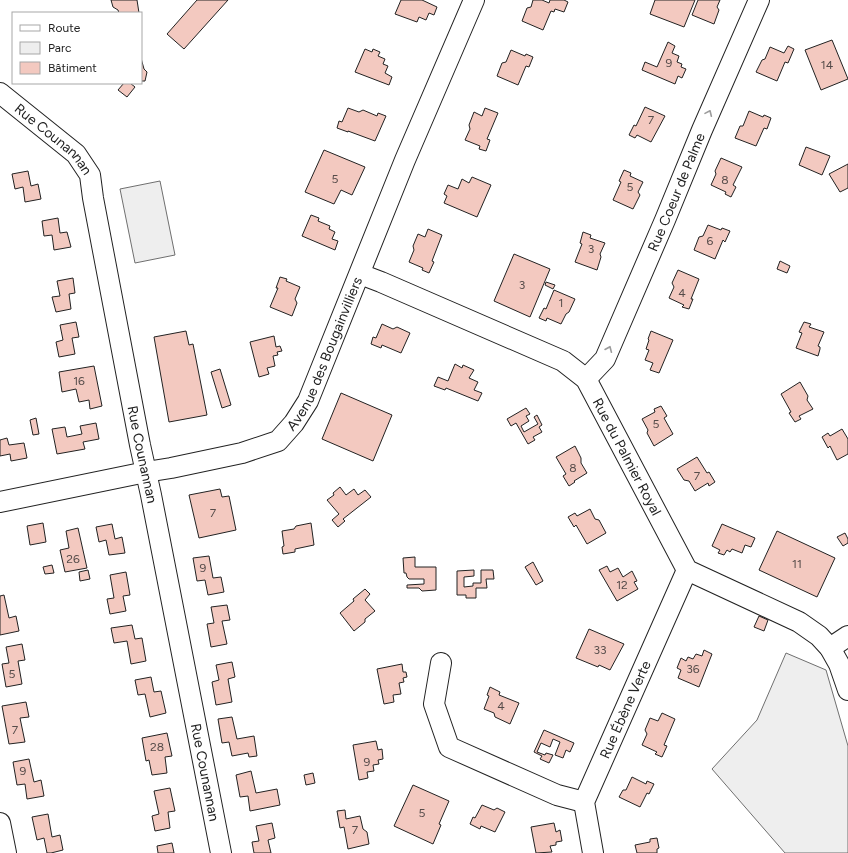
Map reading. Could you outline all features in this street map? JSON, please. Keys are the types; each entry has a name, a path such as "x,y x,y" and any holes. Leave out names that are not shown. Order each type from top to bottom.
{"street":[{"name":"Avenue des Bougainvilliers","path":"0,502 242,453 278,441 294,424 308,401 406,160 474,0"},
{"name":"Rue Coeur de Palme","path":"586,379 605,359 759,0"},
{"name":"Rue Counannan","path":"0,93 76,154 90,175 146,472 221,853"},
{"name":"Rue du Palmier Royal","path":"360,274 563,361 586,379 687,570"},
{"path":"687,570 799,622 819,636 830,648 839,664 848,690"},
{"name":"Rue Ébène Verte","path":"584,802 687,570"},
{"path":"830,648 848,636"},
{"path":"441,663 434,704 449,746 557,795 584,802 593,853"},
{"path":"0,823 6,853"}],"green space":[{"path":"160,181 175,255 135,263 120,189"},
{"path":"786,653 826,670 848,746 848,853 785,853 712,769 757,720"}],"building":[{"path":"111,0 137,0 139,12 119,12 113,7"},
{"path":"197,0 228,0 184,49 167,34"},
{"path":"401,0 422,0 437,7 434,15 429,13 426,20 419,17 417,22 395,14"},
{"path":"533,0 542,0 549,3 550,0 564,0 568,2 564,12 555,9 554,12 551,11 543,30 522,21 527,8 531,7"},
{"path":"655,0 695,0 684,27 650,14"},
{"path":"698,0 720,0 717,7 719,10 714,24 692,15"},
{"path":"832,40 848,79 821,90 805,50"},
{"path":"668,42 675,46 672,53 679,56 677,62 682,64 681,67 686,69 682,78 678,76 675,84 642,70 645,62 657,67"},
{"path":"788,46 794,49 788,63 785,62 777,81 756,72 762,60 765,59 770,47 784,53"},
{"path":"365,49 372,52 373,49 380,52 378,56 385,59 383,64 388,66 385,73 392,77 389,85 355,72"},
{"path":"511,50 525,56 526,54 533,57 529,67 526,66 518,85 497,76 502,63 506,62"},
{"path":"142,62 144,69 147,72 145,81 142,81"},
{"path":"123,84 131,84 135,87 127,97 118,90"},
{"path":"645,107 665,116 651,142 637,135 635,138 629,135 634,125 636,126"},
{"path":"348,108 359,112 363,110 377,116 378,113 386,116 375,141 337,128 339,121 342,122"},
{"path":"485,108 498,113 487,139 490,140 486,151 479,149 480,146 465,140 470,129 469,125 474,112 482,116"},
{"path":"749,111 763,117 764,115 771,118 767,129 764,128 756,146 735,138 740,126 743,126"},
{"path":"806,147 830,156 822,175 799,165"},
{"path":"324,150 365,167 352,195 341,190 334,204 305,192"},
{"path":"721,158 742,167 733,185 736,187 731,197 725,194 726,192 711,185"},
{"path":"848,164 848,188 840,192 829,174"},
{"path":"624,170 631,173 630,176 643,182 638,192 640,195 633,209 613,200 621,182 619,181"},
{"path":"28,171 31,186 38,184 41,199 25,202 23,187 15,189 12,174"},
{"path":"472,177 491,185 477,217 444,203 447,196 444,194 448,185 458,189 462,179 469,183"},
{"path":"311,215 319,218 318,221 330,226 329,229 335,232 332,239 338,241 335,250 302,236"},
{"path":"58,218 60,233 67,232 71,247 54,250 52,235 44,236 42,221"},
{"path":"708,225 721,230 722,228 730,231 725,242 723,240 715,259 694,250 699,237 703,236"},
{"path":"428,229 442,235 429,273 422,270 423,268 409,262 418,234 425,237"},
{"path":"583,232 591,235 590,238 605,243 600,254 601,257 597,270 575,262 582,244 580,243"},
{"path":"514,254 550,269 530,317 494,301"},
{"path":"780,261 790,266 787,273 777,269"},
{"path":"678,270 699,279 691,299 693,299 689,309 682,307 684,305 669,298 674,287 672,283"},
{"path":"280,277 287,279 286,281 300,287 295,299 297,303 292,316 270,307 278,288 276,288"},
{"path":"73,278 75,293 69,294 71,309 56,312 52,297 60,296 57,281"},
{"path":"546,282 555,285 553,289 545,285"},
{"path":"554,290 575,299 561,324 547,318 546,321 539,318 544,308 546,309"},
{"path":"76,322 79,337 72,338 75,354 59,357 56,342 63,340 60,325"},
{"path":"804,322 811,324 809,327 824,332 818,346 820,349 818,356 796,348 802,333 799,332"},
{"path":"382,324 393,329 397,327 410,333 401,353 382,345 381,348 371,344 373,337 376,338"},
{"path":"186,331 189,345 193,344 207,415 169,422 154,337"},
{"path":"651,331 673,340 659,373 650,370 653,363 645,360 649,350 646,349"},
{"path":"274,336 276,347 280,346 282,351 277,352 278,355 273,356 275,366 267,368 269,374 259,377 250,342"},
{"path":"455,364 462,368 463,365 474,370 469,378 478,382 474,390 482,393 478,401 446,388 445,390 434,386 438,377 448,381"},
{"path":"94,366 102,406 90,409 89,400 79,402 76,389 62,392 59,372"},
{"path":"220,369 231,405 222,408 211,372"},
{"path":"800,382 808,396 807,400 813,409 799,416 801,419 795,422 789,413 791,412 781,394"},
{"path":"341,393 392,415 373,461 322,439"},
{"path":"661,406 667,416 664,418 673,434 654,446 642,419 655,412 654,409"},
{"path":"526,408 530,414 526,416 529,421 521,426 524,432 538,424 534,417 537,415 542,425 539,427 542,432 533,437 535,440 528,444 516,423 511,426 507,419"},
{"path":"36,418 39,434 33,435 30,420"},
{"path":"96,423 99,439 83,442 85,449 57,454 52,429 65,427 67,437 82,434 80,426"},
{"path":"842,429 848,439 848,454 837,460 830,446 828,448 822,437 828,433 830,436"},
{"path":"7,438 9,445 24,443 27,458 11,461 10,454 0,456 0,440"},
{"path":"575,446 581,458 581,463 587,473 569,486 563,476 566,474 556,457"},
{"path":"697,457 707,473 709,472 715,482 709,486 708,483 695,491 689,481 684,480 677,469"},
{"path":"340,487 346,495 354,489 358,495 365,490 371,497 343,519 345,521 338,527 332,520 339,514 327,500 334,495 333,493"},
{"path":"220,489 222,497 229,496 236,530 199,538 189,495"},
{"path":"590,509 595,519 599,520 606,533 587,544 576,525 574,527 568,517 575,513 577,516"},
{"path":"43,523 46,542 30,545 27,526"},
{"path":"311,523 314,545 295,549 295,552 283,554 282,547 284,546 282,531 294,529 296,526"},
{"path":"112,524 115,539 122,537 125,553 109,555 106,540 99,542 96,527"},
{"path":"722,524 755,538 751,547 745,545 742,553 732,549 730,552 727,550 724,555 718,553 720,550 712,546"},
{"path":"78,528 87,568 65,572 60,550 69,548 66,531"},
{"path":"777,531 835,558 817,597 759,570"},
{"path":"845,533 848,543 843,546 837,537"},
{"path":"209,556 213,578 221,577 224,592 208,595 205,580 197,581 193,558"},
{"path":"415,557 415,567 436,567 436,590 422,591 419,588 407,588 407,585 424,584 424,579 409,579 406,573 404,573 403,558"},
{"path":"533,562 543,581 536,585 525,567"},
{"path":"52,565 54,573 45,574 43,567"},
{"path":"607,566 610,572 618,568 623,577 632,571 637,581 634,582 638,589 617,601 599,570"},
{"path":"88,570 90,579 80,581 79,572"},
{"path":"474,570 474,576 464,577 464,587 473,586 473,583 481,583 481,570 493,570 494,579 486,579 487,588 476,588 476,598 466,598 466,595 457,595 457,571"},
{"path":"126,572 130,595 123,596 126,611 110,614 107,599 114,598 110,575"},
{"path":"365,589 370,594 365,600 375,611 354,631 340,613"},
{"path":"4,595 9,618 16,616 19,631 0,635 0,596"},
{"path":"227,605 230,620 222,621 227,644 211,647 207,624 214,623 211,607"},
{"path":"759,616 768,620 764,631 754,627"},
{"path":"132,625 135,639 142,638 146,661 131,664 127,641 114,643 111,628"},
{"path":"589,629 624,644 610,670 576,658"},
{"path":"22,644 25,660 18,661 22,684 6,687 2,664 9,663 6,647"},
{"path":"704,650 712,654 699,687 678,678 681,670 677,668 681,658 686,661 688,657 693,659 696,654 702,656"},
{"path":"232,662 235,677 228,679 232,702 216,705 212,682 219,680 216,665"},
{"path":"402,664 403,672 406,672 407,677 403,678 404,682 399,683 401,694 393,695 394,702 384,704 377,669"},
{"path":"151,677 154,692 161,691 166,713 150,717 145,694 138,695 135,680"},
{"path":"490,687 500,692 499,695 519,703 510,724 495,717 494,713 484,709 489,696 487,695"},
{"path":"26,702 29,717 20,718 25,742 9,744 2,706"},
{"path":"662,713 675,719 664,745 667,746 662,757 655,754 657,752 642,745 647,734 645,730 650,718 658,721"},
{"path":"232,717 237,739 254,736 257,756 249,757 248,753 232,756 229,742 222,743 218,719"},
{"path":"544,730 574,743 570,752 566,750 563,758 555,755 560,742 553,739 550,747 541,743 537,752 545,755 546,753 553,755 549,763 540,759 542,756 534,752"},
{"path":"167,733 172,756 165,757 167,773 152,775 149,760 146,761 142,738"},
{"path":"376,741 378,750 382,749 383,759 378,760 379,764 373,765 374,771 367,772 368,778 359,780 353,745"},
{"path":"29,759 34,782 41,780 44,796 27,799 25,784 17,785 13,762"},
{"path":"251,771 256,793 277,789 280,805 250,811 248,796 240,797 236,775"},
{"path":"313,773 315,783 306,785 304,775"},
{"path":"632,777 646,784 647,781 654,784 649,794 647,793 640,807 619,797 623,790 626,790"},
{"path":"413,785 449,801 439,824 441,825 433,844 394,826"},
{"path":"170,788 175,811 168,812 170,828 155,831 152,816 159,814 154,791"},
{"path":"482,805 494,810 497,808 505,812 495,832 481,826 480,829 470,824 473,817 475,818"},
{"path":"345,810 346,819 360,816 363,829 367,832 369,844 348,849 344,827 340,828 337,811"},
{"path":"48,814 52,837 60,835 63,850 51,853 47,853 44,838 37,840 32,817"},
{"path":"272,823 275,838 268,840 271,853 254,853 252,842 259,841 256,826"},
{"path":"554,823 556,832 560,830 562,841 556,842 556,845 550,846 552,852 536,853 531,827"},
{"path":"657,838 659,848 657,849 657,853 637,853 635,845 650,842 650,839"},
{"path":"172,843 174,853 158,853 157,846"}]}
